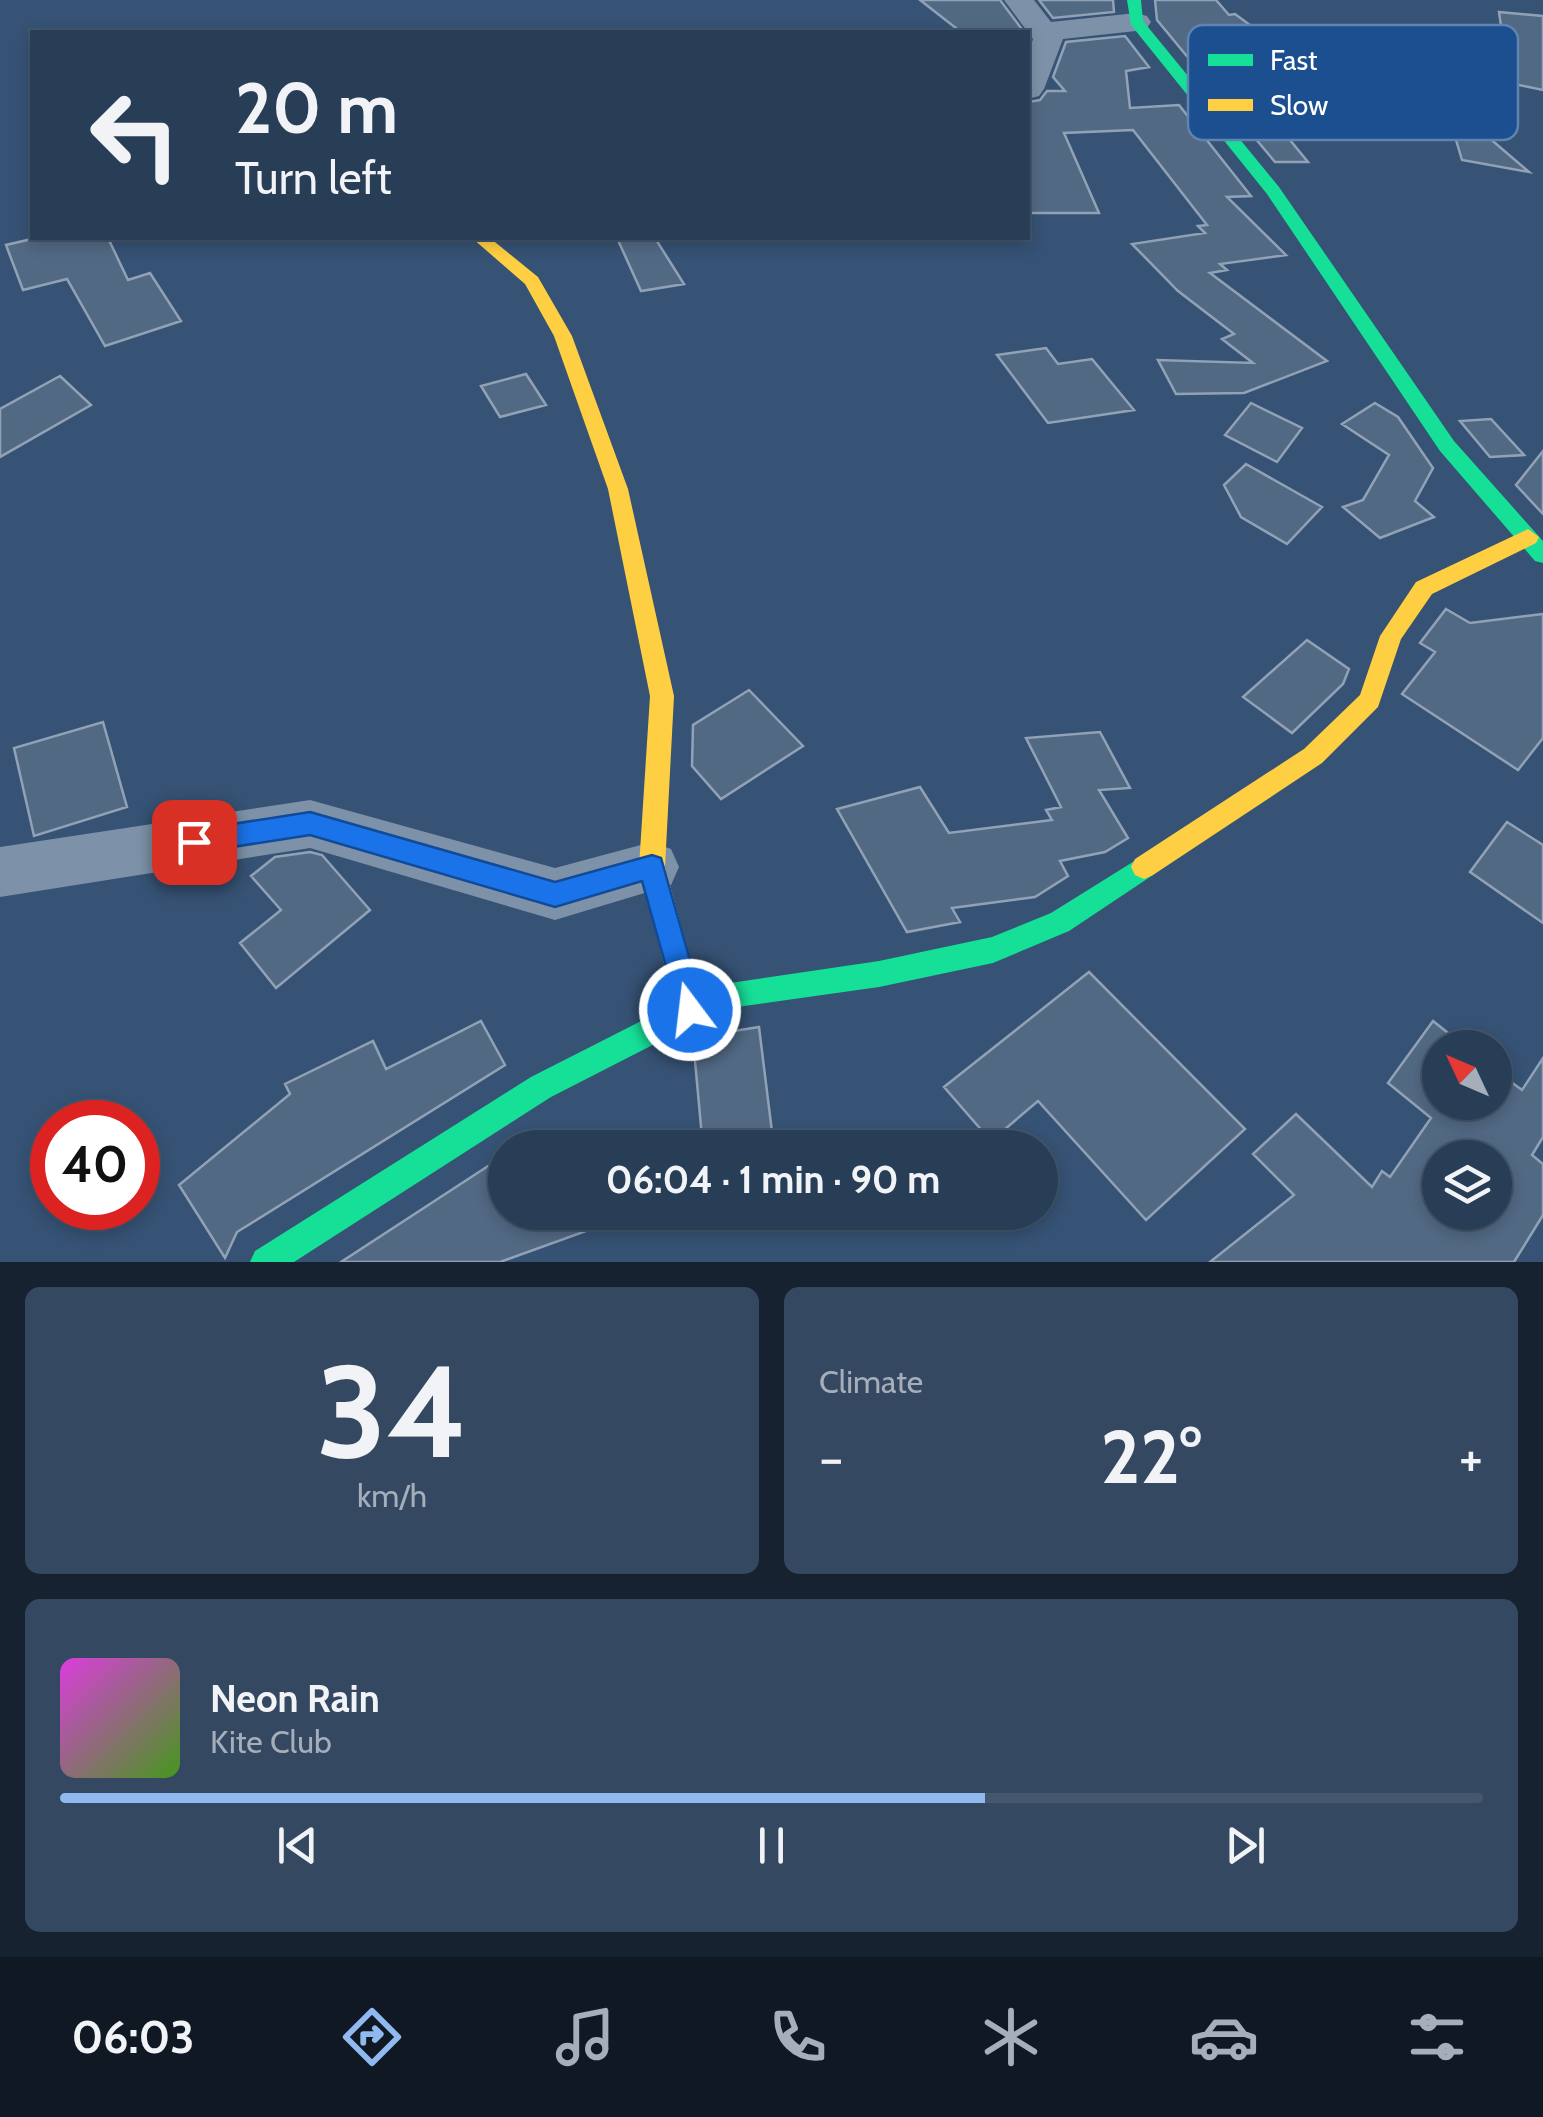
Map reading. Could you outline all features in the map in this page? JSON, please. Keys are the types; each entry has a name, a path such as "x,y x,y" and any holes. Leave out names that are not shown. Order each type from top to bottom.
{"street":[{"path":"1019,0 1048,39 1030,85"},
{"path":"1044,32 1135,11 1188,80"},
{"path":"266,1262 541,1087 720,996 879,974 993,950 1060,922 1313,756 1370,700 1391,636 1424,588 1535,546 1448,446 1234,140"},
{"path":"482,240 532,281 555,322 618,489 662,696 652,867 690,1010"},
{"path":"0,872 310,824 555,894 652,867"}],"building":[{"path":"920,0 1000,0 1022,30 958,30"},
{"path":"1039,0 1113,0 1114,12 1053,18"},
{"path":"1155,0 1216,0 1229,15 1235,14 1250,25 1188,25 1188,58 1157,20"},
{"path":"1499,12 1543,16 1543,90 1518,85 1518,25 1501,25"},
{"path":"1125,36 1149,67 1126,71 1130,108 1179,105 1188,116 1188,140 1207,140 1251,196 1227,197 1286,255 1220,264 1227,270 1210,273 1327,361 1244,393 1176,394 1158,360 1253,363 1222,339 1234,334 1178,291 1132,244 1205,233 1198,226 1207,225 1133,130 1064,133 1099,213 1030,213 1030,102 1040,100 1047,91 1065,91 1053,77 1066,42"},
{"path":"1257,140 1290,140 1308,162 1275,162"},
{"path":"1456,140 1492,140 1529,172 1462,160"},
{"path":"30,239 109,240 128,280 150,273 181,321 105,346 67,279 23,290 6,245"},
{"path":"618,240 656,240 684,284 641,291"},
{"path":"1046,348 1058,364 1092,359 1134,410 1048,423 997,355"},
{"path":"526,374 546,405 500,417 481,386"},
{"path":"60,376 91,405 0,457 0,409"},
{"path":"1251,403 1302,428 1277,462 1225,435"},
{"path":"1375,403 1398,417 1433,468 1415,501 1434,517 1380,538 1343,507 1363,500 1389,455 1342,424"},
{"path":"1491,419 1524,455 1490,457 1460,421"},
{"path":"1543,451 1543,514 1516,485"},
{"path":"1246,464 1322,507 1287,544 1241,517 1224,485"},
{"path":"1446,609 1470,623 1543,614 1543,738 1518,770 1402,694 1435,652 1420,643"},
{"path":"1307,640 1349,669 1343,684 1292,733 1243,697"},
{"path":"749,690 803,746 721,799 692,766 693,725"},
{"path":"103,722 127,807 34,836 14,748"},
{"path":"1100,732 1130,788 1099,790 1128,838 1105,852 1060,861 1068,876 1035,897 952,908 960,922 907,932 837,809 920,787 949,833 1052,820 1046,810 1061,807 1026,738"},
{"path":"1507,822 1543,845 1543,923 1470,872"},
{"path":"310,852 322,855 370,910 276,988 240,943 281,910 251,876 275,857"},
{"path":"1089,972 1245,1129 1146,1220 1038,1101 1004,1130 981,1130 944,1087"},
{"path":"481,1021 505,1065 237,1232 225,1258 179,1185 290,1094 285,1084 373,1041 386,1069"},
{"path":"1433,1021 1444,1030 1426,1030"},
{"path":"759,1027 772,1130 701,1130 694,1050 728,1032"},
{"path":"1422,1036 1422,1111 1388,1083"},
{"path":"1543,1058 1543,1137 1532,1155 1543,1164 1543,1215 1514,1262 1210,1262 1294,1195 1253,1154 1296,1114 1372,1187 1382,1171 1390,1177 1430,1120 1512,1120 1512,1083 1522,1090"},
{"path":"488,1166 488,1230 589,1230 500,1262 341,1262"}],"traffic: fast":[{"path":"1134,0 1136,22 1188,86"},
{"path":"1232,140 1273,191 1447,446 1543,555"},
{"path":"266,1262 541,1087 720,996 879,974 993,950 1060,922 1144,867"}],"traffic: slow":[{"path":"482,240 532,281 563,336 618,489 662,696 652,867 690,1010"},
{"path":"1144,867 1313,756 1370,700 1391,636 1424,588 1528,537"}],"route":[{"path":"194,842 310,824 555,894 652,867 690,1010"}]}
